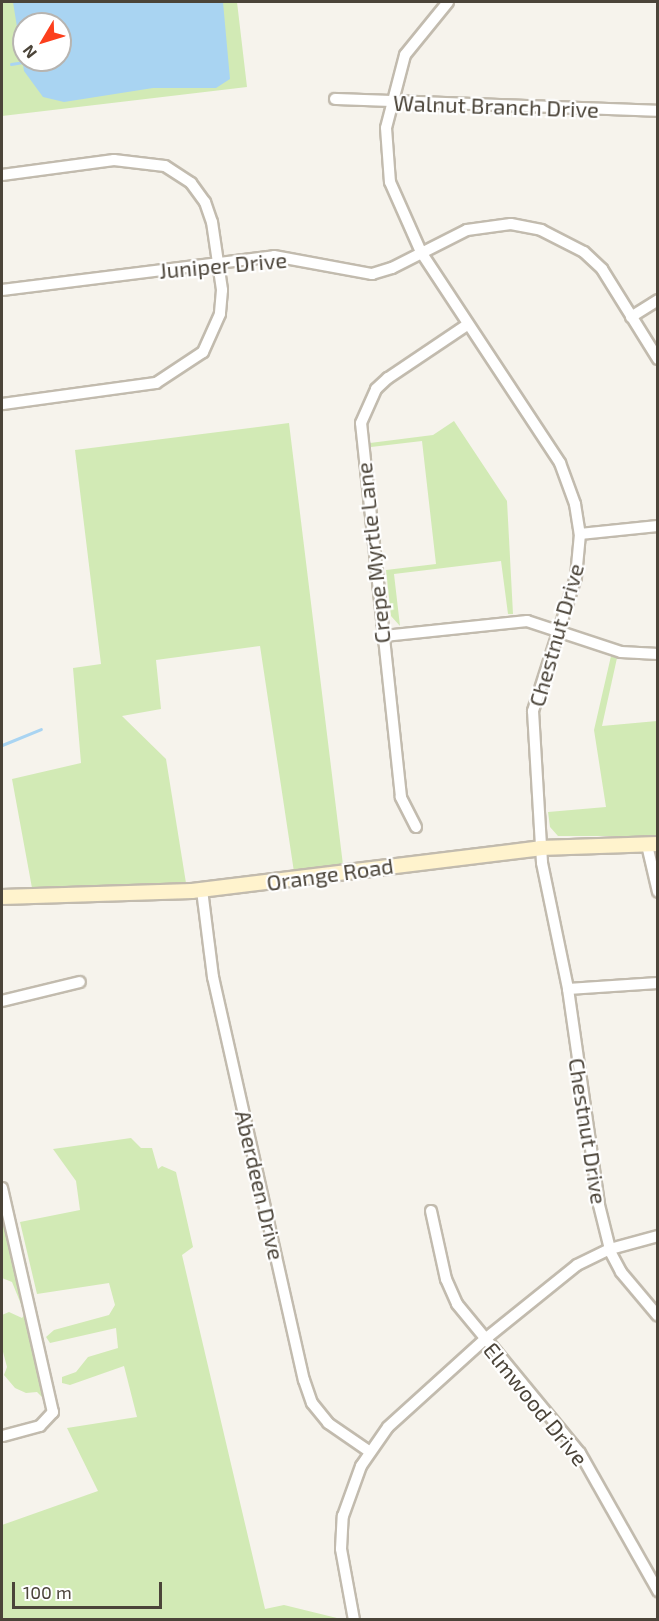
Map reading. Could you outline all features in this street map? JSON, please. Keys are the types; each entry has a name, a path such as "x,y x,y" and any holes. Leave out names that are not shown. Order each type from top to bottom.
{"main road":[{"name":"Orange Road","path":"2,897 202,890 540,848 652,844"}],"street":[{"name":"Chestnut Drive","path":"448,2 405,55 390,102 386,128 390,182 421,252 560,463 572,490 580,534 576,577 537,692 532,718 540,848 568,989 594,1179 610,1249 633,1290 657,1316"},
{"name":"Walnut Branch Drive","path":"335,99 657,111"},
{"path":"2,175 114,160 165,166 191,183 205,202 222,290 214,332 203,352 180,371 140,387 2,404"},
{"name":"Juniper Drive","path":"2,290 274,256 372,274 392,268 448,237 485,225 541,230 584,252 602,269 657,359"},
{"path":"631,317 657,300"},
{"name":"Crepe Myrtle Lane","path":"416,827 401,797 361,423 367,405 382,383 467,325"},
{"path":"580,534 657,526"},
{"path":"384,636 522,621 628,654 657,654"},
{"path":"652,844 657,892"},
{"name":"Aberdeen Drive","path":"202,890 213,976 304,1380 312,1402 328,1423 370,1452"},
{"path":"2,1001 80,982"},
{"path":"568,989 657,983"},
{"path":"2,1188 52,1407 50,1418 40,1426 2,1436"},
{"name":"Elmwood Drive","path":"431,1211 450,1292 484,1340 580,1453 657,1591"},
{"path":"354,1620 340,1536 353,1485 370,1452 394,1420 484,1340 577,1265 610,1249 657,1236"}],"green space":[{"path":"2,2 237,2 247,87 2,116"},
{"path":"454,421 507,501 513,614 508,614 501,561 394,574 400,626 391,616 386,570 436,564 422,441 371,447 370,443 433,435"},
{"path":"289,423 343,865 294,872 260,646 156,660 161,709 122,716 166,759 186,883 32,888 12,779 81,763 73,668 101,664 75,450"},
{"path":"611,656 617,658 602,726 657,721 657,836 558,836 550,827 548,812 606,807 594,730"},
{"path":"131,1138 141,1148 152,1148 158,1169 162,1166 176,1172 193,1247 182,1255 265,1609 284,1605 341,1619 2,1619 2,1525 98,1491 67,1428 137,1417 124,1366 70,1385 62,1383 62,1377 76,1372 88,1357 118,1348 116,1328 50,1343 46,1337 54,1330 109,1315 115,1305 109,1283 37,1294 20,1222 80,1210 76,1181 53,1149"},
{"path":"2,1215 45,1389 45,1400 37,1392 26,1393 15,1388 4,1375 7,1367 2,1348 2,1315 9,1312 22,1318 25,1314 12,1282 2,1278"}],"water":[{"path":"13,2 223,2 230,79 216,88 153,88 64,102 43,97 25,72 72,72 72,12 15,12"}],"waterway":[{"path":"2,745 41,729"}]}
